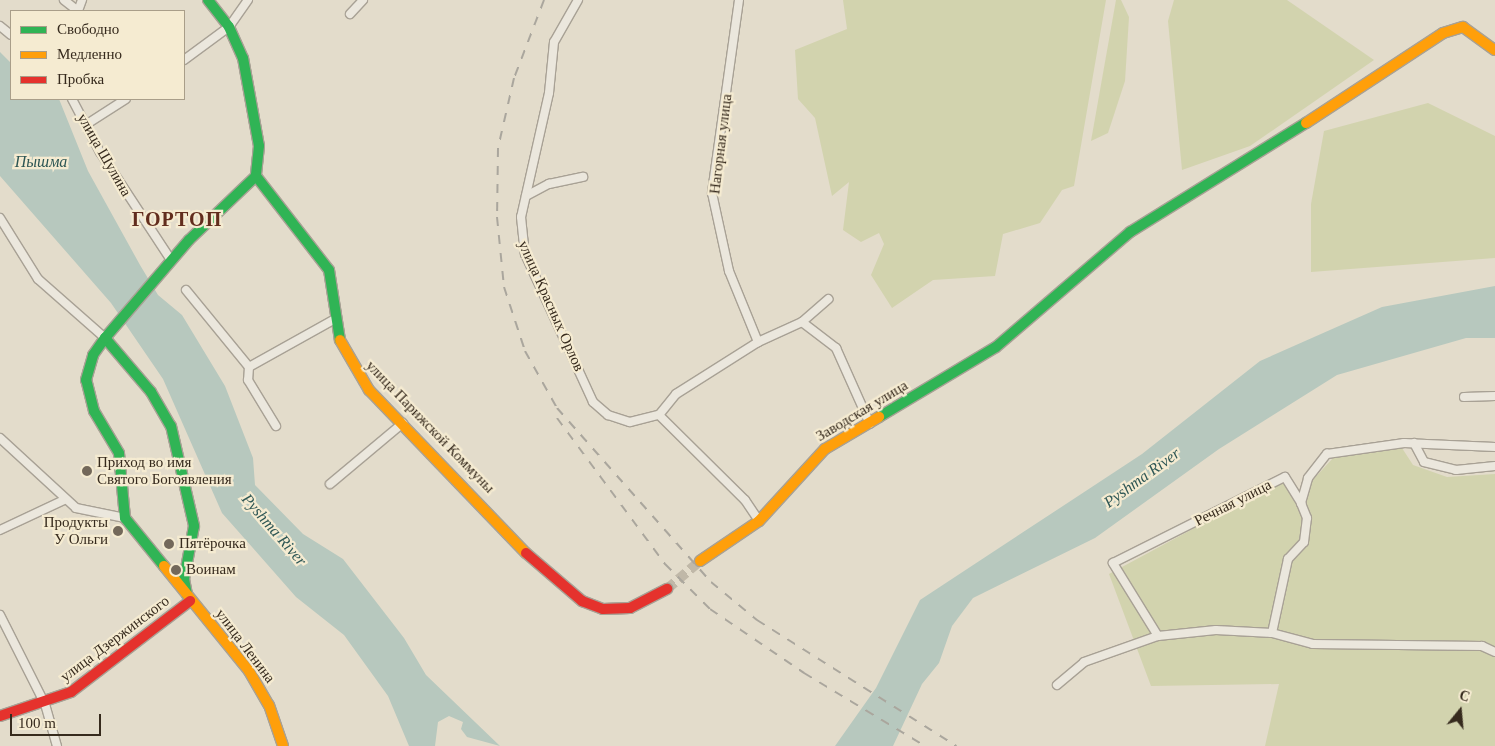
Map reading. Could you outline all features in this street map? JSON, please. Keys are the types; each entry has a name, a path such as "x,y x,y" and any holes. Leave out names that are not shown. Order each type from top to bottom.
{"street":[{"path":"64,0 77,10"},
{"path":"0,438 54,484 64,500 76,508 125,518 119,452 88,393 89,367 104,338 171,260 256,176 258,146 243,58 229,27 208,0"},
{"path":"185,59 229,27 248,0"},
{"path":"350,14 363,0"},
{"name":"улица Красных Орлов","path":"578,0 554,42 550,93 526,196 520,235 525,254 593,402 608,415 630,422 658,415"},
{"name":"Нагорная улица","path":"738,0 712,193 728,271 758,342"},
{"path":"0,26 10,34"},
{"name":"Заводская улица","path":"700,561 759,521 803,468 870,424 996,347 1130,232 1380,78 1443,33 1463,27 1495,50"},
{"name":"улица Шулина","path":"73,100 87,124 100,152 171,260"},
{"path":"87,124 124,100"},
{"name":"улица Парижской Коммуны","path":"256,176 328,270 336,296 333,320 351,367 500,522 538,568 582,601 603,609 630,608 667,589"},
{"path":"526,196 549,184 583,177"},
{"path":"0,218 8,234 38,279 104,338 151,392 171,426 194,526 184,579 189,599"},
{"path":"0,240 8,234"},
{"path":"186,290 249,367 248,380 276,426"},
{"path":"759,521 745,500 658,415 676,394 758,342 802,322 828,299"},
{"path":"249,367 333,320"},
{"path":"802,322 836,348 870,424"},
{"path":"1464,397 1495,396"},
{"path":"330,484 403,423"},
{"path":"1272,633 1288,559 1304,542 1307,518 1301,503 1308,478 1327,454 1365,445 1414,443 1495,447"},
{"path":"1414,443 1424,462 1456,470 1495,466"},
{"name":"Речная улица","path":"1158,636 1113,564 1285,477 1301,503"},
{"path":"0,530 64,500"},
{"name":"улица Ленина","path":"125,518 249,671 269,705 284,746"},
{"name":"улица Дзержинского","path":"0,716 44,704 92,678 189,599"},
{"path":"0,615 44,704 56,746"},
{"path":"1057,685 1084,662 1158,636 1216,630 1272,633 1313,644 1482,646 1495,652"}],"green space":[{"path":"843,0 1106,0 1074,186 1062,190 1040,223 1003,234 995,276 933,280 892,308 871,275 884,244 879,233 861,242 843,230 849,182 832,196 815,118 798,99 795,50 847,29"},
{"path":"1116,0 1121,0 1129,17 1125,81 1108,133 1091,141"},
{"path":"1174,0 1287,0 1374,60 1250,146 1182,170 1168,21"},
{"path":"1428,103 1495,136 1495,258 1311,272 1311,204 1324,131"},
{"path":"1402,448 1413,465 1447,477 1495,474 1495,746 1265,746 1279,684 1151,686 1109,574 1282,481 1301,510 1310,483 1334,457"}],"water":[{"name":"Пышма","path":"0,52 10,62 10,100 59,100 88,171 140,265 158,295 182,315 225,386 253,458 255,485 303,534 343,559 404,638 426,675 500,746 467,737 461,729 463,722 449,716 438,722 435,746 409,746 388,696 344,635 296,597 222,513 163,379 111,303 0,176"},
{"name":"Pyshma River","path":"1495,286 1495,338 1466,338 1337,375 1219,449 1095,538 973,598 952,626 939,663 922,684 893,746 835,746 876,688 920,600 1142,454 1260,361 1382,307"}],"tunnel":[{"path":"667,589 700,561"}],"railway":[{"path":"544,0 514,78 498,148 497,217 504,287 525,351 557,408 711,582 757,620 956,746"},
{"path":"557,418 665,564 710,609 804,673 925,746"}],"traffic: fast":[{"path":"208,0 229,27 243,58 259,146 256,176 329,270 340,340"},
{"path":"879,417 996,347 1130,232 1306,123"},
{"path":"164,566 125,518 119,453 94,411 86,380 93,355 105,338 189,240 256,176"},
{"path":"105,338 151,392 171,426 194,526 184,579 187,595"}],"traffic: slow":[{"path":"1306,123 1443,33 1463,27 1495,50"},
{"path":"340,340 369,390 526,553"},
{"path":"700,561 759,521 825,449 879,417"},
{"path":"164,566 249,671 269,705 283,746"}],"traffic: jam":[{"path":"526,553 582,601 603,609 630,608 667,589"},
{"path":"0,716 71,692 190,601"}],"place":[{"name":"Приход во имя Святого Богоявления","path":"87,471"},
{"name":"Продукты У Ольги","path":"118,531"},
{"name":"Пятёрочка","path":"169,544"},
{"name":"Воинам","path":"176,570"}],"district":[{"name":"ГОРТОП","path":"177,219"}]}
